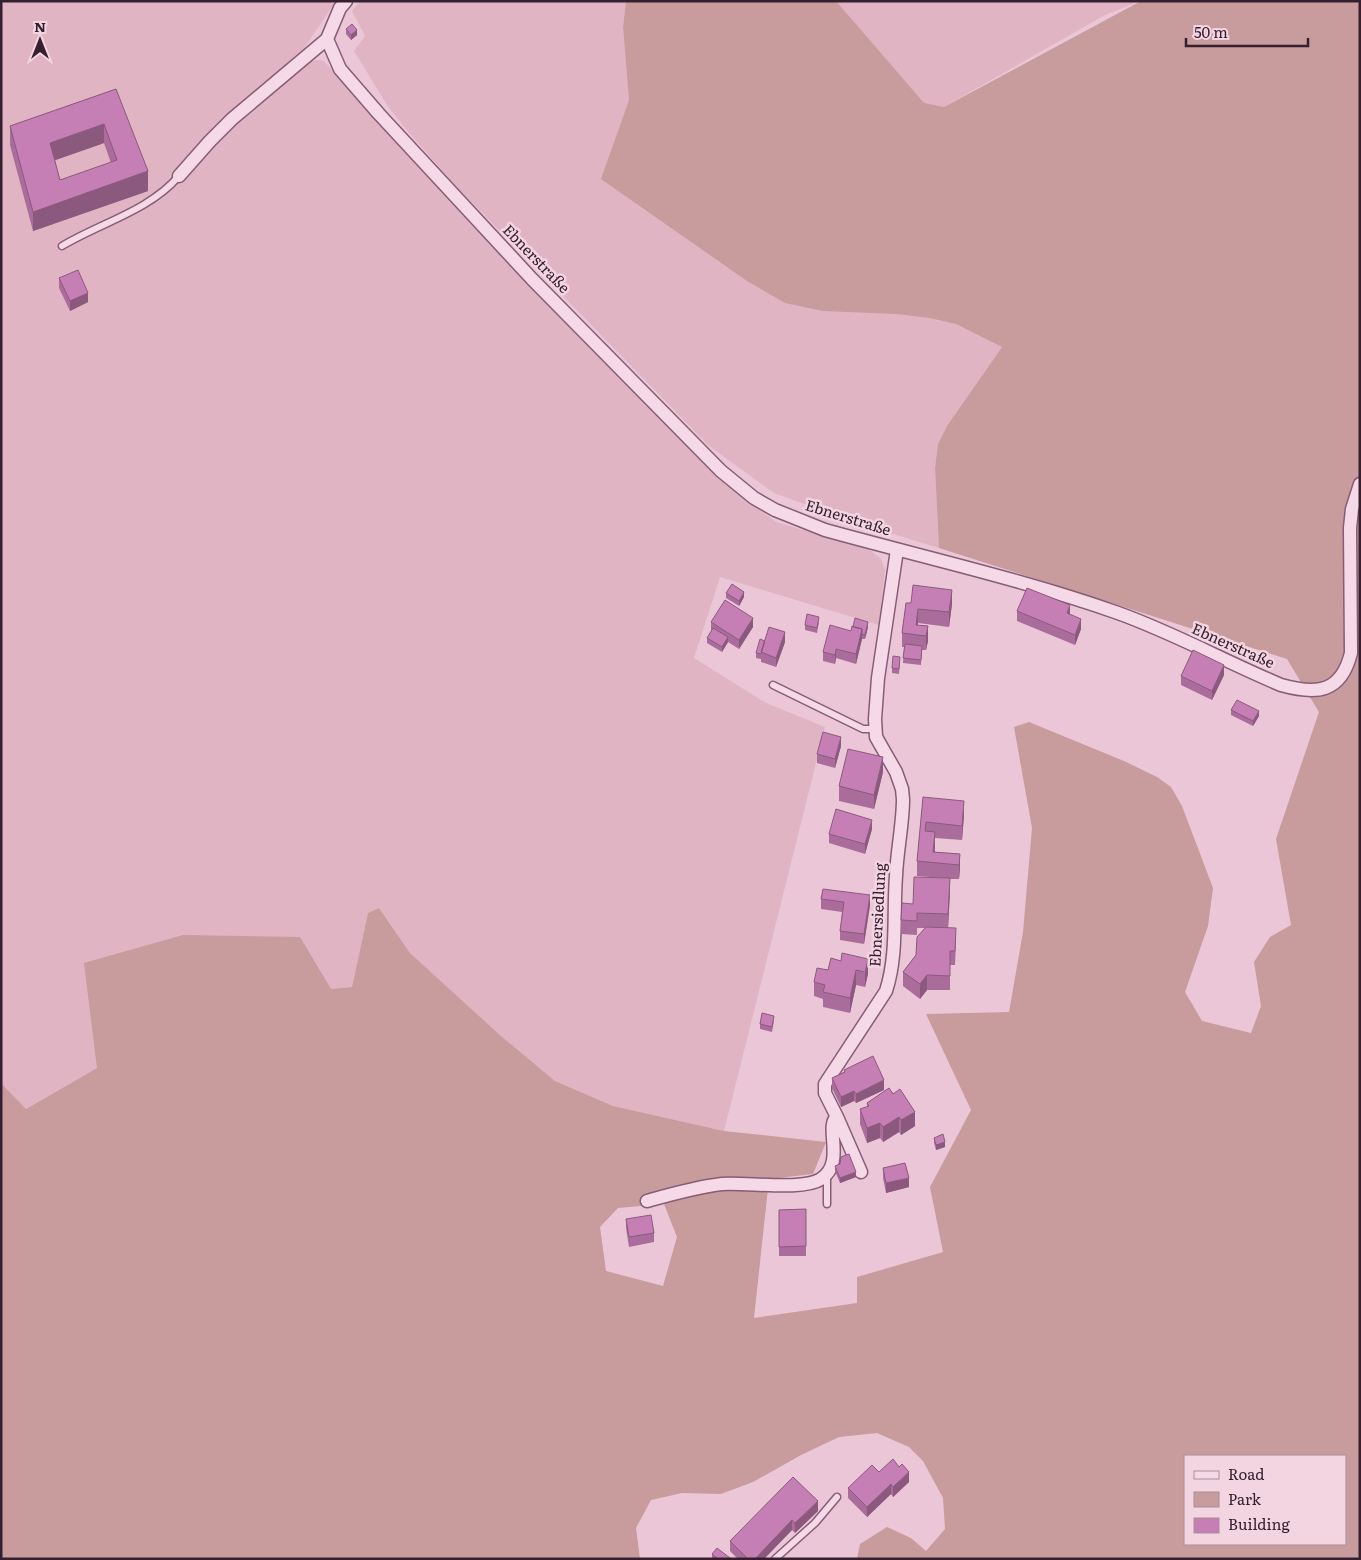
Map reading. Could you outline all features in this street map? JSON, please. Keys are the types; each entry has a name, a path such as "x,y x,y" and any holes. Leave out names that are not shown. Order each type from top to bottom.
{"street":[{"path":"179,176 232,119 327,39 340,8 346,1"},
{"name":"Ebnerstraße","path":"327,39 340,68 379,114 532,279 721,471 754,498 795,519 825,530 1016,581 1085,602 1134,619 1281,685 1317,691 1328,688 1338,680 1345,671 1351,653 1350,528 1352,509 1360,484"},
{"name":"Ebnersiedlung","path":"861,1172 825,1093 825,1084 886,991 890,981 894,953 895,878 903,799 900,780 879,743 875,729 876,694 896,550"},
{"path":"647,1201 700,1187 736,1183 806,1183 819,1180 825,1176 834,1156 832,1122 837,1117"}],"lane":[{"path":"62,246 145,203 167,189 179,176"},
{"path":"773,685 863,729 875,729"},
{"path":"825,1176 827,1180 827,1204"},
{"path":"776,1559 815,1523 837,1497"}],"shaded area":[{"path":"1,1 336,1 305,47 247,99 308,61 324,61 445,196 560,318 719,479 776,522 870,550 881,559 885,570 879,625 720,577 694,658 766,703 825,727 724,1131 613,1106 555,1081 501,1036 410,953 379,908 368,913 352,987 331,989 97,1068 26,1109 1,1083"},
{"path":"360,1 626,1 623,27 629,100 602,179 896,314 956,324 1002,347 947,426 938,444 935,468 939,548 851,521 774,493 709,446 457,187 387,105 354,51 365,36 352,11"},
{"path":"836,1 1140,1 1105,15 944,107 924,104"}],"green space":[{"path":"626,1 836,1 924,103 944,107 1141,1 1360,1 1360,1559 857,1559 860,1544 887,1527 911,1538 926,1551 945,1529 943,1498 923,1461 909,1447 877,1433 839,1437 801,1455 753,1482 721,1494 682,1493 651,1500 636,1528 640,1559 1,1559 1,1083 26,1109 97,1068 84,963 183,935 300,937 331,989 352,987 368,913 379,908 410,953 501,1036 555,1081 613,1106 724,1131 826,1142 813,1174 769,1179 754,1318 857,1303 857,1277 943,1252 930,1187 971,1110 926,1014 1009,1012 1023,932 1032,828 1014,727 1029,722 1124,761 1157,777 1171,787 1182,806 1213,888 1208,926 1185,992 1202,1021 1251,1033 1261,1006 1254,962 1270,937 1291,925 1276,839 1319,712 1287,659 939,548 935,468 938,444 947,426 1002,347 956,324 929,318 896,314 823,311 785,303 747,281 601,179 629,100 623,27","holes":["664,1204 677,1237 663,1286 606,1271 600,1227 618,1208"]}],"building":[{"path":"352,24 357,30 351,35 346,29"},
{"path":"116,89 148,171 33,212 10,126","holes":["104,124 117,160 60,180 50,143"]},
{"path":"78,270 88,293 70,301 59,278"},
{"path":"732,584 744,592 739,601 726,593"},
{"path":"913,585 952,590 949,612 918,609 916,625 928,626 926,636 902,633 906,603 911,603"},
{"path":"1027,588 1070,605 1067,613 1081,619 1075,635 1017,611"},
{"path":"725,600 753,618 739,640 711,622"},
{"path":"807,614 819,617 817,628 805,625"},
{"path":"855,618 868,622 865,635 862,634 862,629 853,627"},
{"path":"830,625 851,631 852,626 862,629 856,654 836,649 835,655 823,652"},
{"path":"769,627 785,632 776,658 761,652"},
{"path":"713,628 728,637 722,647 707,638"},
{"path":"760,639 765,641 761,654 756,653"},
{"path":"905,644 922,646 921,660 903,658"},
{"path":"1193,650 1224,665 1212,691 1181,676"},
{"path":"893,656 900,657 899,669 892,668"},
{"path":"1237,700 1259,711 1253,721 1231,710"},
{"path":"823,732 841,737 835,759 817,754"},
{"path":"848,749 883,757 874,795 839,786"},
{"path":"923,797 964,801 962,826 926,822 925,831 935,832 933,852 960,854 959,865 917,861"},
{"path":"836,809 872,820 865,844 829,834"},
{"path":"914,877 950,878 948,914 917,913 917,921 901,920 902,903 913,904"},
{"path":"823,889 870,895 864,934 840,931 844,902 821,899"},
{"path":"926,927 956,928 955,951 950,951 950,976 927,975 920,984 903,972 916,955 917,937"},
{"path":"842,953 868,959 865,972 856,970 850,998 823,992 825,985 814,982 817,968 828,970 831,958 841,961"},
{"path":"762,1013 774,1016 772,1027 760,1024"},
{"path":"873,1056 884,1080 856,1094 854,1091 841,1097 832,1078"},
{"path":"889,1088 893,1094 900,1089 915,1112 901,1120 899,1117 883,1127 880,1123 867,1128 860,1109 869,1106 867,1103"},
{"path":"943,1134 945,1142 936,1145 934,1138"},
{"path":"849,1154 856,1172 840,1178 835,1166 840,1164 841,1157"},
{"path":"905,1163 909,1178 886,1183 883,1168"},
{"path":"806,1209 806,1246 779,1247 779,1210"},
{"path":"651,1215 654,1233 629,1237 626,1219"},
{"path":"893,1459 899,1467 902,1464 909,1472 893,1487 891,1484 867,1507 848,1488 872,1465 879,1472"},
{"path":"793,1477 818,1501 795,1523 792,1520 755,1559 748,1559 730,1541"},
{"path":"717,1548 730,1559 718,1559 712,1554"}]}
